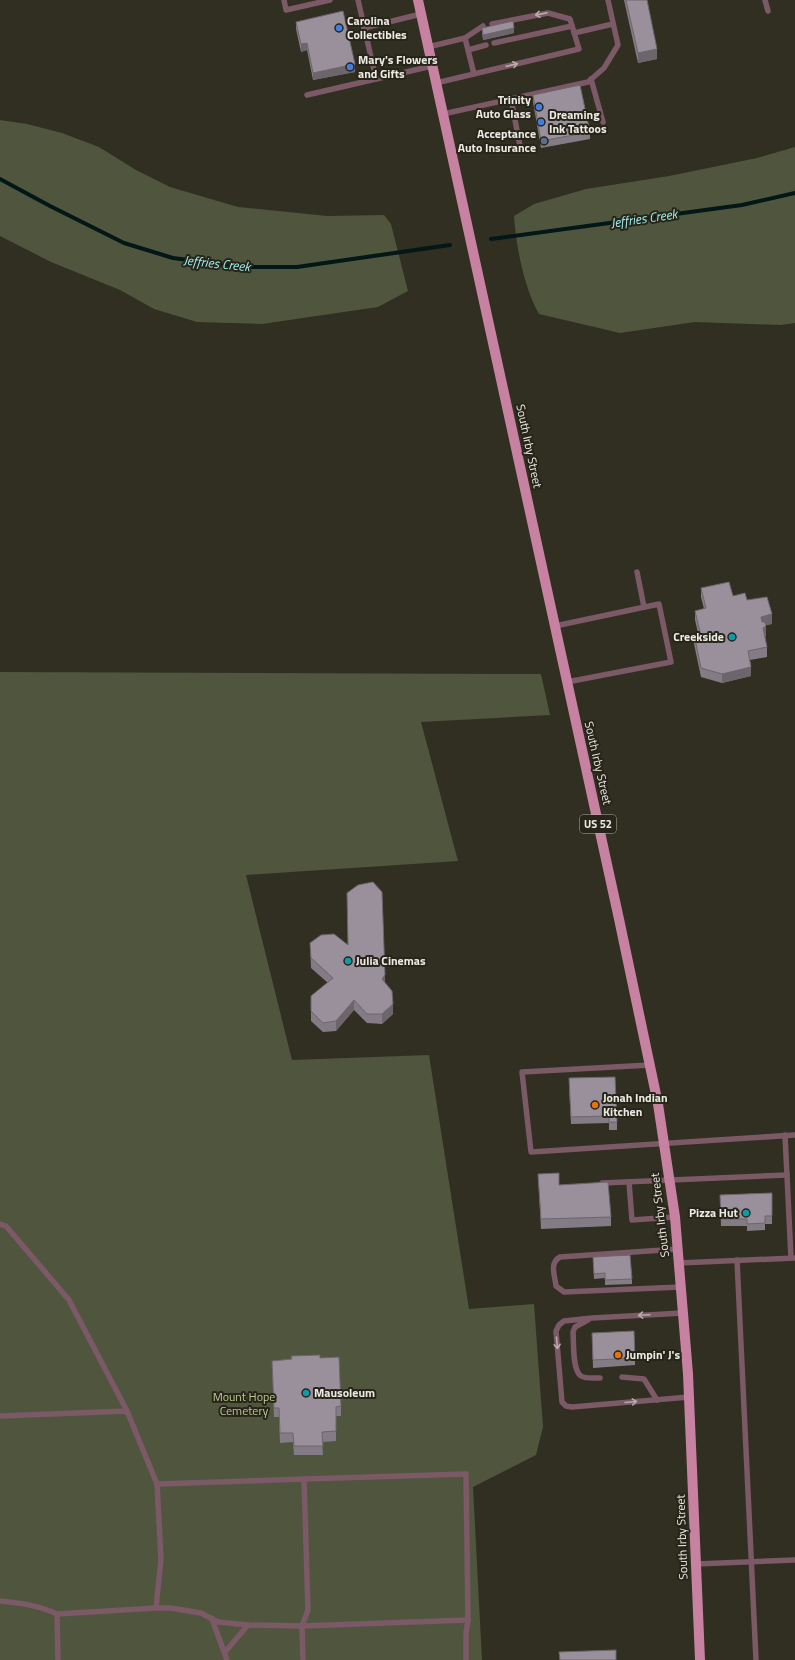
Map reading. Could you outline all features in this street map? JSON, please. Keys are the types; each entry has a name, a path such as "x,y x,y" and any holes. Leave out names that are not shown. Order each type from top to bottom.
{"main road":[{"name":"South Irby Street","path":"418,0 650,1065 664,1144 675,1217 689,1397 700,1660"}],"lane":[{"path":"284,0 286,10 330,0"},
{"path":"358,0 376,79"},
{"path":"443,114 588,82 604,68 618,45 608,0"},
{"path":"765,0 768,11"},
{"path":"436,83 579,49 570,19 548,13 492,24"},
{"path":"364,28 421,14"},
{"path":"574,34 613,24"},
{"path":"428,47 465,38 483,26"},
{"path":"494,43 572,26"},
{"path":"465,38 474,74"},
{"path":"468,50 486,45"},
{"path":"307,95 432,66"},
{"path":"591,79 603,122"},
{"path":"511,99 520,146"},
{"path":"637,572 644,607"},
{"path":"555,626 659,604 671,662 567,682"},
{"path":"650,1065 522,1072 531,1152 795,1135"},
{"path":"679,1263 793,1258 785,1135"},
{"path":"594,1184 787,1175"},
{"path":"629,1182 632,1220 675,1217"},
{"path":"0,1224 6,1226 69,1300 128,1411 157,1484 162,1559 156,1608"},
{"path":"678,1249 560,1257 553,1265 556,1286 564,1292 681,1287"},
{"path":"737,1260 756,1660"},
{"path":"683,1313 564,1321 559,1324 556,1331 562,1402 566,1406 572,1407 689,1397"},
{"path":"592,1318 575,1327 573,1332 575,1369 581,1376 586,1378 600,1378"},
{"path":"622,1376 644,1379 657,1400"},
{"path":"0,1416 128,1411"},
{"path":"157,1484 466,1474 468,1620 466,1633 466,1660"},
{"path":"303,1660 302,1626 308,1610 304,1479"},
{"path":"696,1564 795,1560"},
{"path":"0,1601 29,1604 45,1608 56,1614 171,1608 201,1613 212,1619 227,1624 248,1625 302,1626 468,1620"},
{"path":"56,1614 58,1660"},
{"path":"212,1619 227,1660"},
{"path":"225,1652 248,1625"}],"green space":[{"path":"0,120 27,124 62,133 99,147 136,170 170,187 238,207 327,216 384,215 391,224 408,291 378,307 262,324 197,322 154,309 120,290 51,262 0,236"},
{"path":"795,147 795,323 781,325 695,322 620,333 539,314 525,279 514,216 534,204 586,189 669,176 757,158"},
{"name":"Mount Hope Cemetery","path":"0,672 541,674 550,715 421,722 458,861 246,875 292,1060 429,1055 469,1309 534,1304 543,1427 536,1455 473,1487 482,1660 0,1660"}],"building":[{"path":"626,0 647,0 657,49 638,53"},
{"path":"343,11 355,64 313,73 307,43 301,44 296,22"},
{"path":"513,21 514,28 483,35 482,28"},
{"path":"580,85 590,132 541,141 533,95"},
{"name":"Creekside","path":"729,582 733,596 745,593 747,600 767,597 772,614 761,617 762,622 765,622 766,626 763,628 767,647 748,651 751,667 722,674 701,668 694,634 700,632 695,611 706,608 701,588"},
{"name":"Julia Cinemas","path":"373,882 382,892 385,975 382,979 392,991 393,1004 382,1014 367,1014 354,1000 336,1021 323,1023 311,1011 311,996 333,978 311,958 310,943 321,935 334,934 348,945 347,893 358,885"},
{"path":"615,1077 617,1122 609,1122 609,1116 571,1117 569,1078"},
{"path":"559,1173 559,1185 608,1182 611,1217 541,1219 538,1174"},
{"name":"Pizza Hut","path":"772,1193 772,1216 765,1216 765,1223 747,1224 747,1219 721,1219 720,1195"},
{"path":"630,1255 632,1279 605,1280 605,1273 594,1274 593,1257"},
{"path":"634,1331 635,1358 593,1360 592,1333"},
{"name":"Mausoleum","path":"320,1355 320,1358 339,1357 341,1406 336,1407 336,1431 322,1432 323,1446 294,1446 293,1433 280,1433 279,1408 274,1408 272,1361 292,1359 291,1356"},
{"path":"616,1650 616,1660 560,1660 559,1652"}],"waterway":[{"name":"Jeffries Creek","path":"0,179 124,243 173,258 241,267 297,267 450,245"},
{"name":"Jeffries Creek","path":"491,239 742,205 795,193"}],"place":[{"name":"Carolina Collectibles","path":"339,28"},
{"name":"Mary's Flowers and Gifts","path":"350,67"},
{"name":"Trinity Auto Glass","path":"539,107"},
{"name":"Dreaming Ink Tattoos","path":"541,122"},
{"name":"Acceptance Auto Insurance","path":"544,141"},
{"name":"Creekside","path":"732,637"},
{"name":"Julia Cinemas","path":"348,961"},
{"name":"Jonah Indian Kitchen","path":"595,1105"},
{"name":"Pizza Hut","path":"746,1213"},
{"name":"Jumpin' J's","path":"618,1355"},
{"name":"Mausoleum","path":"306,1393"}]}
